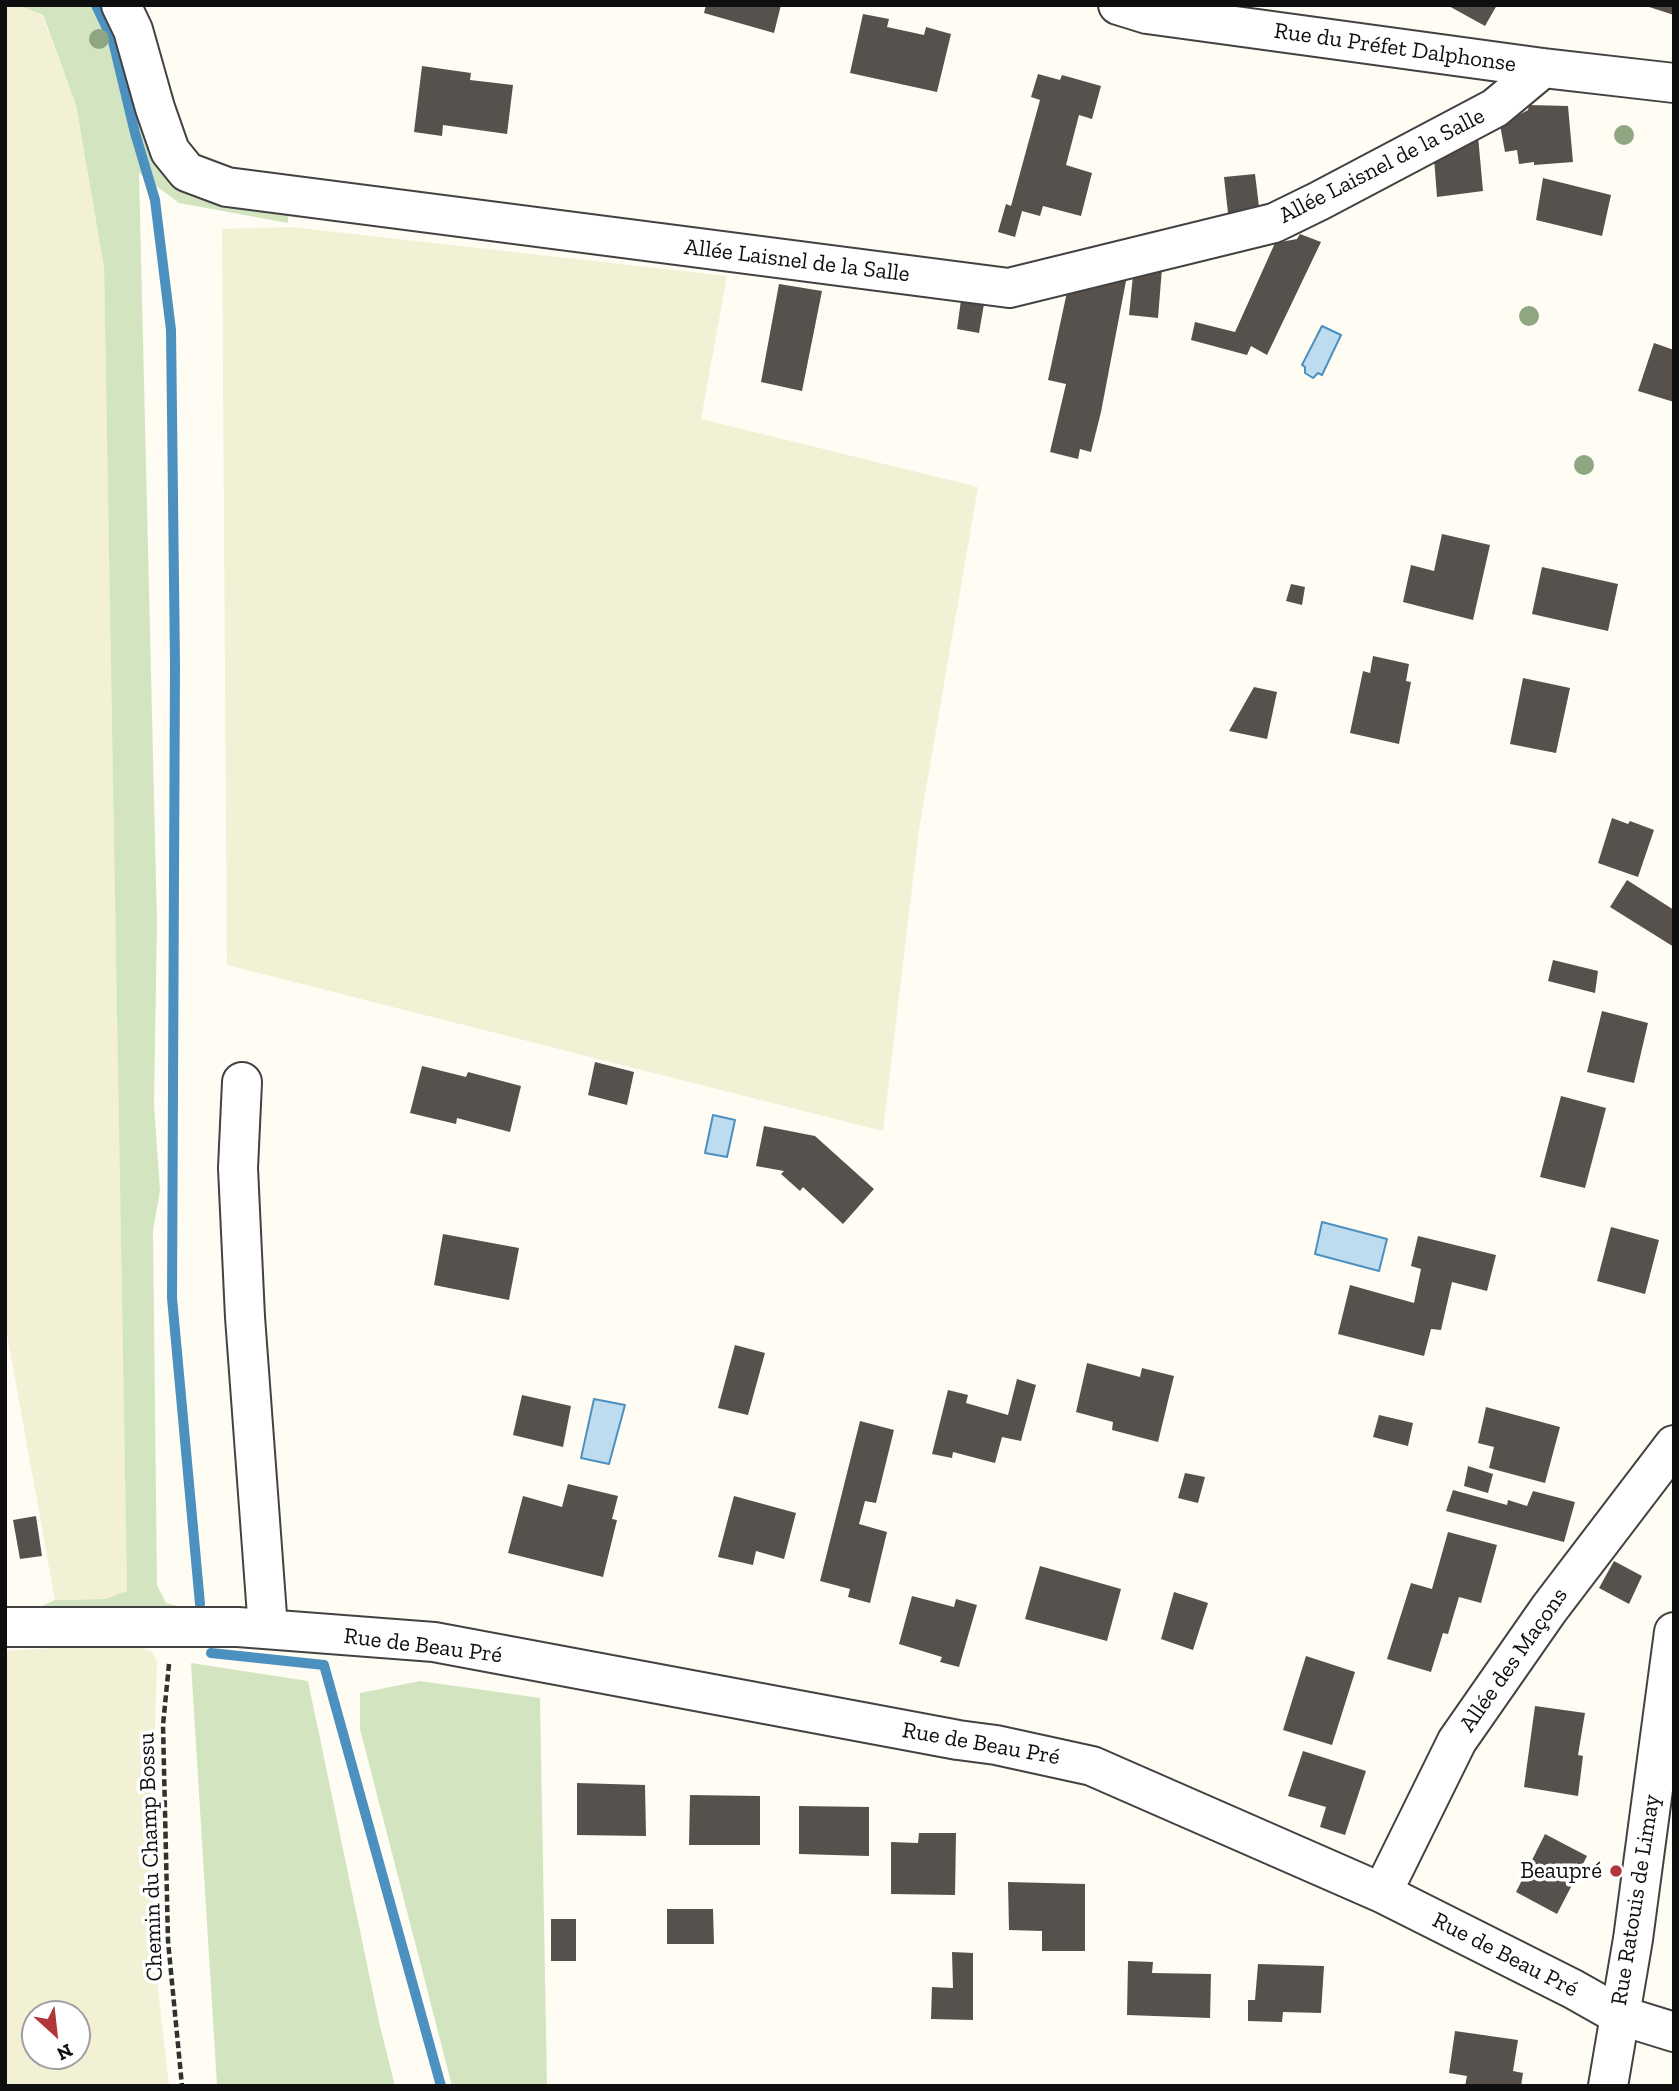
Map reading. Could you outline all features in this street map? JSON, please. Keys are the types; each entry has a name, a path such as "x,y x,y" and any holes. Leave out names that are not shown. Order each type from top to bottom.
{"street":[{"name":"Allée Laisnel de la Salle","path":"121,5 133,30 170,150 187,172 227,187 1009,288 1274,223 1495,108 1542,68"},
{"name":"Rue du Préfet Dalphonse","path":"1118,5 1160,15 1542,68 1674,83"},
{"path":"242,1082 238,1168 253,1628"},
{"name":"Allée des Maçons","path":"1382,1892 1457,1741 1549,1609 1674,1445"},
{"name":"Rue de Beau Pré","path":"5,1628 253,1628 434,1642 996,1745 1092,1766 1382,1892 1619,2015 1674,2032"},
{"name":"Rue Ratouis de Limay","path":"1608,2086 1633,1939 1674,1632"}],"path":[{"name":"Chemin du Champ Bossu","path":"177,1627 171,1646 163,1726 168,1941 182,2086"}],"shaded area":[{"path":"5,5 17,5 42,15 76,105 104,267 127,1592 106,1599 55,1600 5,1323"},
{"path":"291,227 727,276 701,419 978,487 919,829 883,1131 227,965 222,229"},
{"path":"130,1643 151,1651 157,1661 153,1946 169,2086 5,2086 5,1651"}],"green space":[{"path":"17,5 106,5 151,146 288,212 288,223 179,203 139,173 157,923 154,1104 160,1191 153,1230 157,1585 166,1603 193,1610 33,1610 55,1600 106,1599 127,1591 104,267 76,105 43,15"},
{"path":"191,1663 308,1681 379,2022 395,2086 217,2086"},
{"path":"420,1681 540,1698 547,2086 452,2086 360,1729 360,1693"}],"water":[{"path":"1322,326 1341,335 1322,375 1318,373 1313,378 1305,373 1305,367 1302,365"},
{"path":"713,1115 735,1120 727,1157 705,1153"},
{"path":"1322,1222 1387,1239 1379,1271 1315,1254"},
{"path":"594,1399 625,1405 609,1464 581,1458"}],"building":[{"path":"706,5 781,5 774,33 704,13"},
{"path":"1447,5 1497,5 1485,26"},
{"path":"1674,5 1674,15 1646,6"},
{"path":"863,14 889,19 887,27 924,35 926,27 951,34 937,92 850,73"},
{"path":"422,66 471,73 470,80 513,85 507,134 443,125 442,136 414,132"},
{"path":"1038,74 1060,80 1062,75 1101,86 1092,119 1079,115 1066,165 1092,173 1081,216 1043,206 1040,216 1022,211 1015,237 998,232 1006,204 1011,206 1040,100 1031,97"},
{"path":"1529,105 1568,106 1573,162 1519,164 1517,150 1505,152 1500,125 1528,110"},
{"path":"1478,136 1483,191 1437,197 1434,158"},
{"path":"1255,174 1260,215 1229,222 1224,177"},
{"path":"1543,178 1611,195 1602,236 1536,220"},
{"path":"1300,234 1321,242 1267,355 1251,346 1247,355 1191,340 1195,322 1235,332 1275,243 1297,239"},
{"path":"1134,265 1162,268 1158,318 1129,315"},
{"path":"1105,279 1126,281 1091,452 1080,449 1078,459 1050,452 1066,384 1048,380 1067,292"},
{"path":"779,284 822,291 802,391 761,382"},
{"path":"961,300 984,304 979,333 957,329"},
{"path":"1654,343 1674,350 1674,402 1638,391"},
{"path":"1442,534 1490,545 1473,620 1403,602 1411,565 1434,571"},
{"path":"1542,567 1618,584 1608,631 1532,614"},
{"path":"1291,584 1305,587 1302,605 1286,601"},
{"path":"1373,656 1409,664 1406,681 1411,682 1399,744 1350,733 1363,671 1370,673"},
{"path":"1523,678 1570,688 1556,753 1510,744"},
{"path":"1254,687 1277,692 1267,739 1229,731"},
{"path":"1612,818 1654,830 1638,877 1598,863"},
{"path":"1627,880 1674,910 1674,947 1610,907"},
{"path":"1553,960 1598,971 1595,993 1548,981"},
{"path":"1602,1011 1648,1023 1634,1083 1587,1072"},
{"path":"595,1062 634,1072 627,1105 588,1095"},
{"path":"422,1066 466,1077 468,1072 521,1086 510,1132 457,1118 456,1124 410,1113"},
{"path":"1561,1096 1606,1108 1585,1188 1540,1177"},
{"path":"764,1126 815,1136 874,1189 843,1224 803,1187 800,1191 781,1174 784,1171 756,1166"},
{"path":"1611,1227 1659,1240 1645,1294 1597,1281"},
{"path":"443,1234 519,1248 509,1300 434,1285"},
{"path":"1418,1236 1496,1255 1487,1291 1452,1282 1441,1330 1431,1329 1424,1356 1338,1334 1350,1285 1414,1303 1421,1269 1411,1266"},
{"path":"735,1345 765,1353 748,1415 718,1408"},
{"path":"1087,1363 1140,1377 1142,1368 1174,1376 1158,1442 1112,1430 1113,1422 1076,1412"},
{"path":"1017,1379 1036,1385 1021,1441 1002,1437 995,1463 953,1452 952,1458 932,1454 948,1390 968,1395 966,1403 1008,1415"},
{"path":"522,1395 571,1406 563,1447 513,1435"},
{"path":"1486,1407 1560,1427 1545,1483 1489,1468 1494,1447 1478,1443"},
{"path":"1379,1415 1413,1423 1408,1446 1373,1437"},
{"path":"860,1421 894,1430 876,1503 865,1501 859,1524 887,1532 870,1603 848,1597 850,1589 820,1581"},
{"path":"1468,1466 1493,1474 1488,1493 1464,1486"},
{"path":"1185,1473 1205,1477 1198,1503 1178,1498"},
{"path":"568,1484 618,1496 612,1519 617,1520 603,1577 508,1553 523,1496 562,1507"},
{"path":"1453,1490 1507,1505 1508,1500 1527,1506 1533,1491 1575,1502 1564,1542 1446,1511"},
{"path":"734,1496 796,1513 784,1559 756,1551 753,1565 718,1557"},
{"path":"36,1516 42,1556 20,1559 13,1520"},
{"path":"1448,1532 1497,1545 1481,1603 1459,1597 1448,1634 1443,1633 1431,1672 1387,1659 1411,1583 1432,1589"},
{"path":"1614,1561 1642,1576 1629,1604 1599,1588"},
{"path":"1040,1566 1121,1589 1107,1641 1025,1619"},
{"path":"1174,1592 1208,1603 1193,1650 1161,1639"},
{"path":"912,1596 954,1607 956,1599 977,1605 959,1667 940,1662 942,1657 899,1644"},
{"path":"1306,1656 1355,1672 1332,1745 1283,1730"},
{"path":"1535,1706 1585,1713 1578,1755 1583,1756 1578,1796 1524,1787"},
{"path":"1303,1751 1366,1771 1345,1835 1320,1827 1326,1807 1288,1796"},
{"path":"577,1783 645,1785 646,1836 577,1835"},
{"path":"690,1795 760,1796 760,1845 689,1845"},
{"path":"799,1806 869,1807 869,1856 799,1854"},
{"path":"919,1833 956,1833 955,1895 891,1894 891,1842 918,1843"},
{"path":"1545,1834 1587,1856 1557,1914 1516,1892"},
{"path":"1008,1882 1085,1884 1085,1951 1042,1951 1042,1931 1009,1930"},
{"path":"667,1909 713,1909 714,1944 667,1944"},
{"path":"551,1919 576,1919 576,1961 551,1961"},
{"path":"952,1952 973,1953 973,2020 931,2019 932,1987 953,1988"},
{"path":"1128,1961 1153,1962 1152,1973 1211,1974 1210,2018 1127,2015"},
{"path":"1258,1964 1324,1966 1321,2013 1283,2012 1282,2022 1248,2021 1248,2000 1255,2000"},
{"path":"1455,2031 1518,2040 1513,2071 1523,2073 1521,2086 1465,2086 1467,2076 1449,2073"}],"waterway":[{"path":"96,5 113,41 135,133 155,200 171,330 175,665 172,1298 200,1604"},
{"path":"211,1653 324,1665 441,2086"}],"place":[{"name":"Beaupré","path":"1616,1871"}]}
